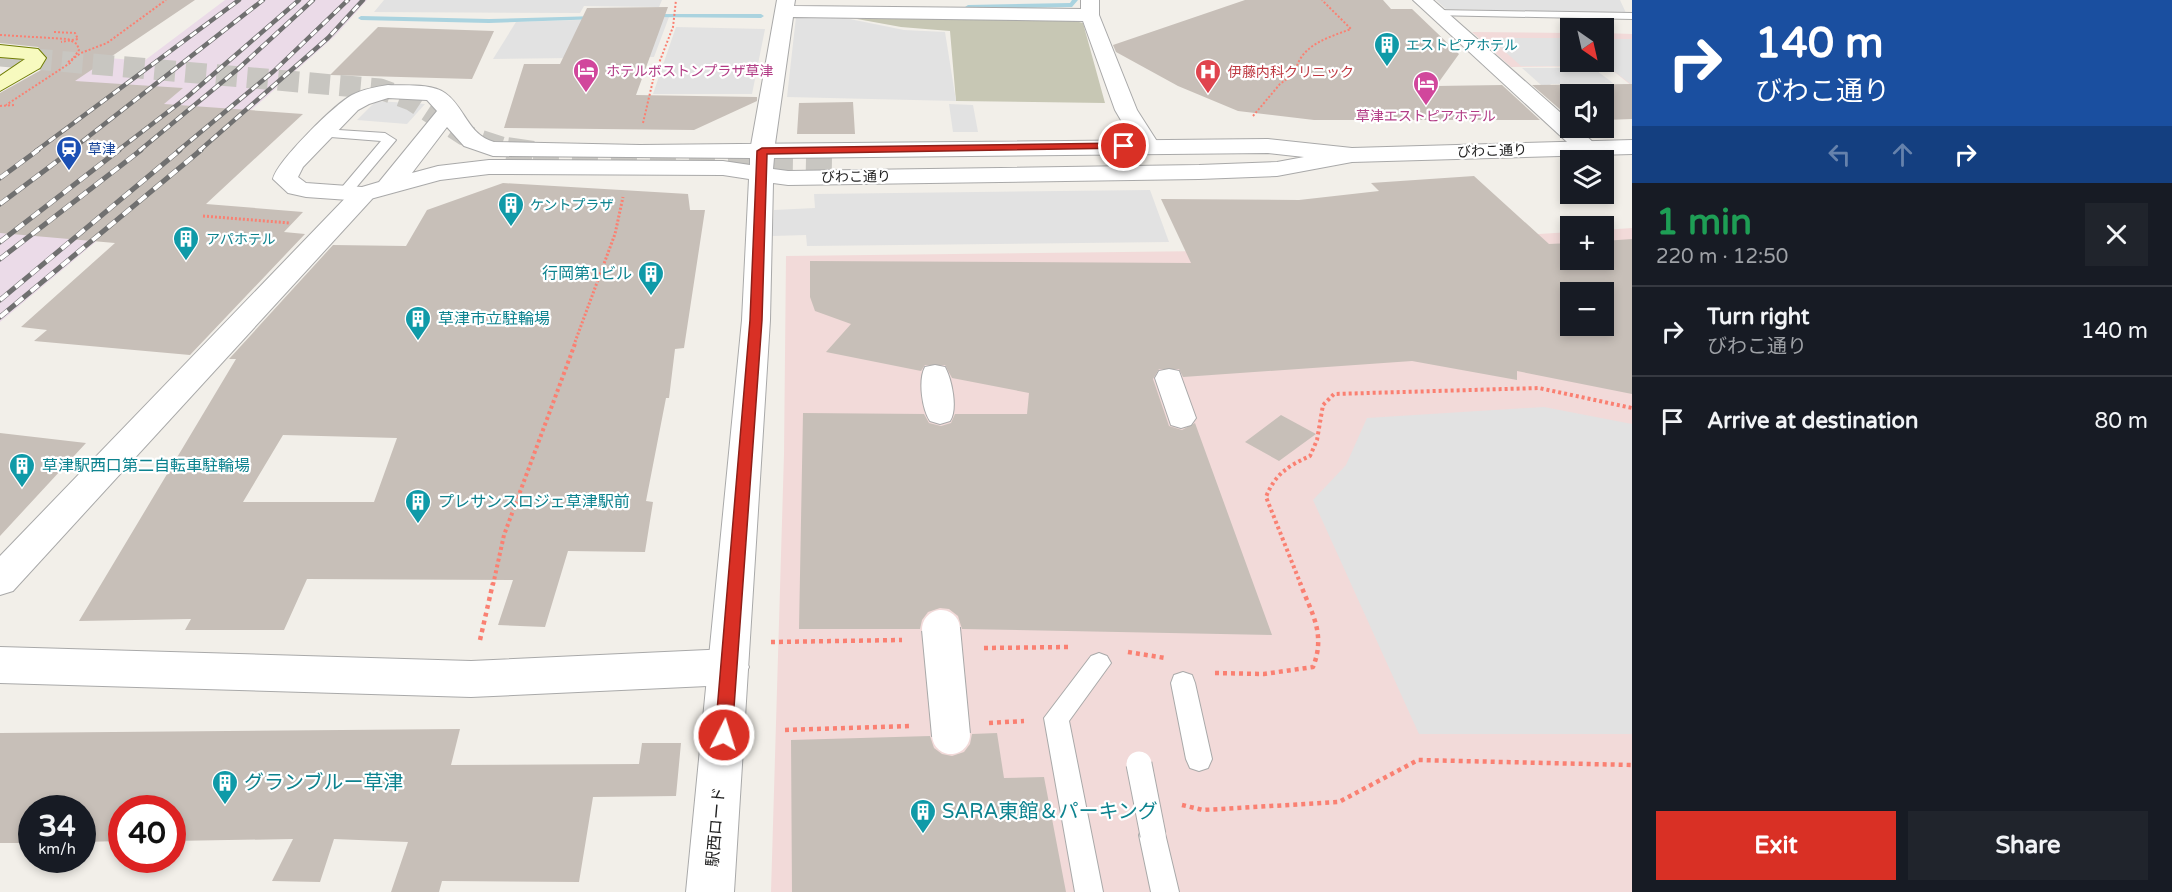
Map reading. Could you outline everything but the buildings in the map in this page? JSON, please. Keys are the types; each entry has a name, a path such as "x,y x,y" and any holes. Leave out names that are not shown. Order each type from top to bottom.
{"main road":[{"path":"0,51 31,53 36,58 3,95"}],"street":[{"path":"785,6 1090,8 1126,110 1148,146"},
{"name":"駅西ロード","path":"710,892 745,655 762,163 785,6"},
{"path":"1428,6 1587,148"},
{"name":"びわこ通り","path":"1352,155 1277,169 789,178 762,163 493,149 470,140 447,113 440,100 431,94 387,92 357,99 291,166 285,179 297,188 365,192 438,173 489,166 723,168 762,163 1148,146 1268,146 1352,155 1587,148 1631,149"},
{"path":"0,580 365,192 447,113"},
{"path":"843,162 1352,155"},
{"path":"935,374 940,414"},
{"path":"1169,378 1182,418"},
{"path":"941,629 951,735"},
{"path":"0,665 471,679 745,655"}],"lane":[{"path":"1428,6 1632,16"},
{"path":"323,134 385,137 389,140 365,192"},
{"path":"1089,892 1056,718 1099,663"},
{"path":"1183,683 1199,759"},
{"path":"1138,762 1165,892"}],"path":[{"path":"84,52 107,43 166,0"},
{"path":"643,126 654,76 673,27 676,0"},
{"path":"1251,119 1280,84 1295,73 1295,65 1305,49 1352,29 1322,0"},
{"path":"0,35 68,39 77,44 79,50 70,63 3,95 0,106"},
{"path":"3,95 14,105"},
{"path":"471,679 504,535 615,234 625,188"},
{"path":"203,216 294,224"},
{"path":"1203,670 1245,675 1313,667 1319,652 1320,634 1266,497 1272,481 1288,466 1310,456 1317,440 1323,405 1334,394 1539,388 1632,408"},
{"path":"745,655 907,640"},
{"path":"981,648 1080,647"},
{"path":"1123,651 1169,660"}],"shaded area":[{"path":"225,0 367,0 335,36 214,143 0,322 0,112 86,56 144,61"},
{"path":"384,0 662,0 659,7 584,6 580,13 374,12"},
{"path":"1436,0 1620,0 1626,13 1446,9"},
{"path":"830,15 904,30 945,32 956,101 787,97 796,17"},
{"path":"669,17 654,57 493,59 516,22"},
{"path":"1060,17 1083,23 1105,103 956,101 950,31 901,27 857,19"},
{"path":"676,27 765,29 752,94 653,94"},
{"path":"1472,32 1560,33 1560,66 1511,67"},
{"path":"1614,33 1632,34 1632,86 1614,72"},
{"path":"1490,38 1560,38 1560,66 1521,66"},
{"path":"1614,39 1632,39 1632,85 1614,71"},
{"path":"1522,68 1560,68 1560,72 1598,72 1613,83 1550,84 1560,93 1560,102"},
{"path":"376,101 425,104 407,124 357,120"},
{"path":"949,104 973,105 978,132 953,132"},
{"path":"1150,190 1169,242 807,246 806,235 772,236 774,210 815,208 814,194"},
{"path":"1632,228 1632,892 771,892 784,454 786,256 1289,250 1560,233 1560,270 1614,270 1614,229"},
{"path":"1544,407 1632,424 1632,734 1419,734 1313,500 1346,465 1367,418"}],"waterway":[{"path":"968,7 1072,5 1075,0"},
{"path":"650,16 761,16"},
{"path":"361,18 489,21 597,18"}],"tunnel":[{"path":"0,56 380,89 411,100 464,135 514,151"},
{"path":"507,150 549,156"},
{"path":"533,156 549,156"},
{"path":"549,156 843,162"},
{"path":"549,156 554,157"}],"railway":[{"path":"36,151 239,0"},
{"path":"70,151 263,0"},
{"path":"117,151 186,98 299,0"},
{"path":"139,151 238,69 313,0"},
{"path":"178,151 274,71 348,0"},
{"path":"199,151 328,38 363,0"},
{"path":"0,178 38,150"},
{"path":"0,204 72,150"},
{"path":"0,242 119,150"},
{"path":"0,259 141,150"},
{"path":"0,300 180,150"},
{"path":"0,317 201,150"}],"place":[{"name":"エストピアホテル","path":"1387,68"},
{"name":"ホテルボストンプラザ草津","path":"586,94"},
{"name":"伊藤内科クリニック","path":"1208,95"},
{"name":"草津エストピアホテル","path":"1426,107"},
{"name":"草津","path":"69,172"},
{"name":"ケントプラザ","path":"511,228"},
{"name":"アパホテル","path":"186,262"},
{"name":"行岡第1ビル","path":"651,297"},
{"name":"草津市立駐輪場","path":"418,342"},
{"name":"草津駅西口第二自転車駐輪場","path":"22,489"},
{"name":"プレサンスロジェ草津駅前","path":"418,525"},
{"name":"グランブルー草津","path":"225,806"},
{"name":"SARA東館＆パーキング","path":"923,835"}],"route":[{"path":"724,735 756,320 762,151 1124,146"}]}
